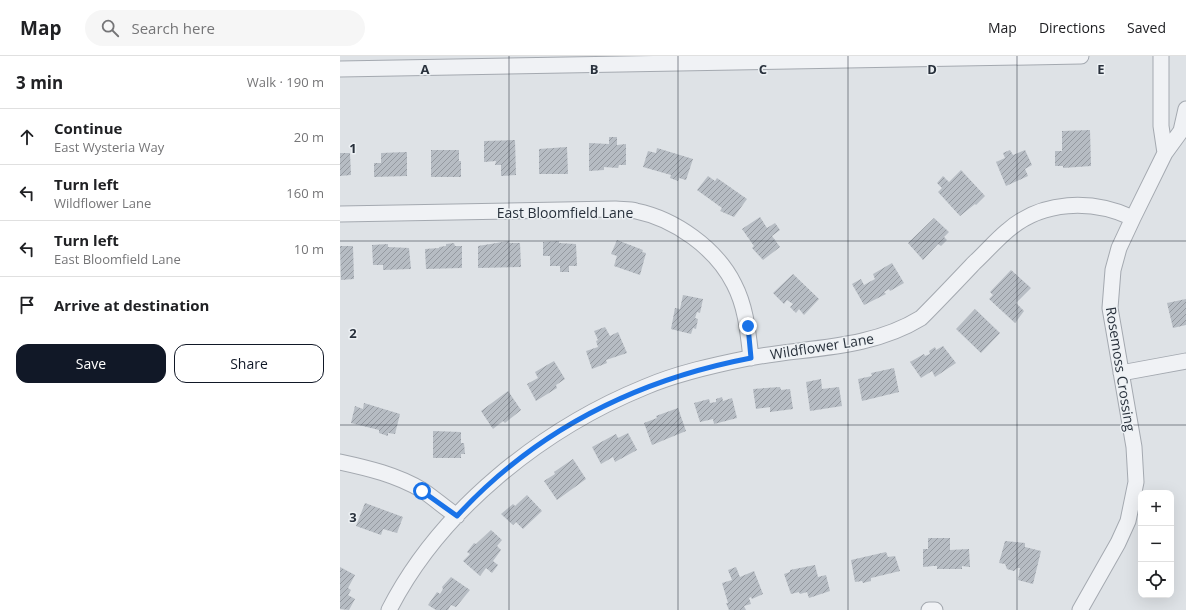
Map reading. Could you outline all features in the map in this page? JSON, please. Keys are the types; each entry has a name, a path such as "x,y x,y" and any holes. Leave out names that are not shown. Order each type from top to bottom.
{"street":[{"path":"340,69 1081,56"},
{"path":"1162,56 1161,126 1165,152"},
{"name":"Rosemoss Crossing","path":"1080,610 1118,543 1128,521 1136,482 1134,447 1120,373 1110,308 1110,290 1119,248 1165,152 1181,131 1186,109"},
{"name":"Wildflower Lane","path":"389,610 421,560 457,516 520,457 574,421 645,387 709,366 868,340 906,327 921,318 1007,230 1026,218 1043,211 1063,206 1086,205 1116,210 1133,218"},
{"name":"East Bloomfield Lane","path":"340,214 615,209 636,211 657,218 675,226 695,239 715,257 734,282 744,311 751,358"},
{"path":"1120,373 1186,361"},
{"path":"340,462 373,469 400,480 422,491 457,516"},
{"path":"930,610 935,610"}],"building":[{"path":"1090,130 1091,166 1063,168 1063,166 1055,166 1055,151 1062,151 1062,131"},
{"path":"609,137 617,137 617,145 626,144 626,165 619,165 618,168 604,167 604,170 589,171 589,143 609,144"},
{"path":"515,140 516,175 501,176 501,165 495,165 496,161 484,162 484,141"},
{"path":"567,147 568,174 539,174 539,149"},
{"path":"657,148 693,159 686,180 679,178 678,181 670,178 671,175 643,167 648,151 656,153"},
{"path":"431,150 459,150 461,177 431,177"},
{"path":"1010,150 1013,155 1025,150 1032,165 1025,169 1028,176 1006,186 996,162 1005,158 1003,153"},
{"path":"407,152 407,176 374,177 374,163 381,163 381,153"},
{"path":"340,153 350,153 351,175 340,176"},
{"path":"961,170 985,196 976,205 975,204 960,216 938,192 942,188 937,183 943,176 949,182"},
{"path":"708,176 715,181 717,178 747,199 734,217 720,211 722,208 697,190"},
{"path":"760,217 767,228 775,223 780,230 772,236 780,247 763,260 752,248 754,246 742,229"},
{"path":"934,218 949,232 944,237 947,240 941,246 938,244 923,260 908,243"},
{"path":"617,240 643,250 642,252 646,253 640,275 614,266 617,256 611,254"},
{"path":"509,241 509,243 520,243 521,267 478,268 478,246"},
{"path":"559,241 559,243 576,244 577,266 569,266 569,272 560,272 560,266 550,266 550,256 543,256 543,242"},
{"path":"454,243 455,246 462,246 462,268 426,269 425,249 439,248 446,246 446,244"},
{"path":"388,244 388,247 409,248 411,269 383,270 383,265 373,265 372,245"},
{"path":"340,246 353,246 354,279 341,280"},
{"path":"892,263 904,283 890,291 889,289 884,292 886,294 864,305 852,284 861,279 864,285 875,279 873,274"},
{"path":"1011,270 1031,288 1016,303 1024,311 1015,323 989,299 993,295 990,292"},
{"path":"793,274 819,299 804,315 799,309 796,313 790,307 793,304 787,300 784,304 773,293"},
{"path":"683,295 703,299 700,313 697,312 695,318 698,319 696,329 693,328 691,334 671,329 675,308 680,309"},
{"path":"1186,299 1186,325 1173,328 1167,303"},
{"path":"975,309 1000,333 981,353 956,329"},
{"path":"605,327 610,336 618,332 627,353 606,360 607,363 592,369 586,351 598,347 596,341 598,340 594,331"},
{"path":"943,346 956,363 935,377 932,371 921,378 910,362 924,354 925,356 930,354 929,351 935,347 936,350"},
{"path":"554,361 565,379 556,385 557,388 536,401 527,384 538,378 535,372"},
{"path":"894,368 899,392 862,401 858,379 872,376 871,373"},
{"path":"821,379 822,389 839,387 842,406 810,411 806,382"},
{"path":"780,387 781,390 790,389 793,409 770,412 770,407 756,409 753,389"},
{"path":"508,391 521,410 505,423 503,421 493,429 481,411"},
{"path":"722,397 723,401 732,398 737,418 714,424 713,419 700,422 694,403 709,399 710,403 716,402 716,399"},
{"path":"364,403 400,414 395,434 388,433 388,436 379,433 379,430 351,423 355,406 363,409"},
{"path":"678,408 686,431 652,445 644,423 657,418 656,416"},
{"path":"433,431 461,432 461,443 464,443 465,454 461,454 461,458 433,458"},
{"path":"628,433 637,450 615,462 613,457 601,464 592,447 616,434 618,438"},
{"path":"573,459 586,479 557,500 544,481"},
{"path":"527,495 542,511 523,529 516,522 513,525 501,514 513,504 515,506"},
{"path":"365,503 403,517 397,533 383,529 381,535 356,526"},
{"path":"491,530 502,540 497,546 501,550 493,561 498,565 492,573 486,568 480,576 463,561 470,554 467,552 474,543 476,544"},
{"path":"928,538 950,538 950,550 969,549 970,567 962,566 962,569 937,569 937,566 923,567 923,549 928,549"},
{"path":"1005,541 1025,543 1025,547 1041,551 1033,584 1018,580 1020,568 1017,568 1014,571 1007,569 1005,564 999,563"},
{"path":"886,552 888,557 895,556 900,571 871,578 871,581 863,583 862,581 855,582 851,560"},
{"path":"815,565 818,577 826,575 830,591 809,598 807,592 791,594 784,574 790,572 790,570"},
{"path":"340,567 355,575 348,588 351,590 348,595 355,599 349,610 340,609"},
{"path":"736,567 740,577 754,571 763,594 752,599 751,597 749,598 751,604 744,606 746,610 729,610 726,603 728,603 722,583 732,580 728,570"},
{"path":"451,577 470,590 456,607 451,605 448,610 436,610 428,605 437,592 440,594 443,589 442,587"}],"route":[{"path":"422,491 457,516 471,501 520,457 574,421 645,387 683,373 751,358 748,326"}]}
